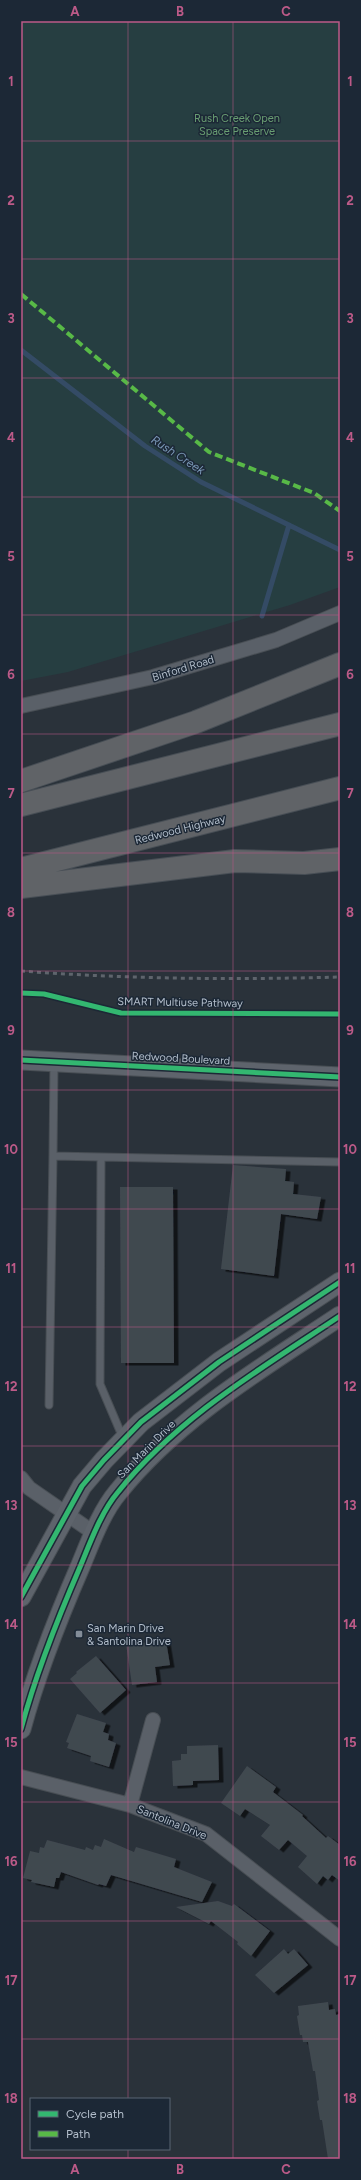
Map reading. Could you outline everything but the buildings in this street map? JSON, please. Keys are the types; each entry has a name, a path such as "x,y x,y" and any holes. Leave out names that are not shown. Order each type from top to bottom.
{"highway":[{"path":"21,781 196,722 340,664"},
{"path":"21,805 340,724"},
{"name":"Redwood Highway","path":"21,869 340,788"},
{"path":"21,887 235,861 304,863 340,858"}],"main road":[{"name":"Redwood Boulevard","path":"21,1060 54,1060 340,1077"},
{"name":"San Marin Drive","path":"21,1597 82,1486 104,1460 141,1422 184,1387 340,1282"},
{"name":"San Marin Drive","path":"21,1729 56,1624 94,1533 117,1493 172,1435 209,1405 340,1316"}],"street":[{"name":"Binford Road","path":"21,706 153,677 276,640 340,613"},
{"path":"21,1478 28,1488 94,1533"},
{"path":"130,1805 153,1720"},
{"name":"Santolina Drive","path":"21,1777 130,1805 206,1834 340,1939"}],"lane":[{"path":"49,1405 54,1060"},
{"path":"53,1156 340,1162"},
{"path":"101,1156 100,1384 123,1440"}],"green space":[{"name":"Rush Creek Open Space Preserve","path":"21,21 340,21 340,587 290,605 68,672 21,681"}],"waterway":[{"name":"Rush Creek","path":"21,350 145,446 201,482 340,550"},
{"path":"262,616 289,525"}],"railway":[{"path":"21,971 101,976 180,978 340,977"}],"marked path":[{"path":"21,294 209,452 314,493 340,511"}],"cycle path":[{"name":"SMART Multiuse Pathway","path":"21,993 44,994 121,1013 340,1014"},
{"path":"21,1060 340,1077"},
{"path":"21,1597 82,1486 104,1460 141,1422 219,1362 340,1282"},
{"path":"21,1729 40,1667 63,1607 96,1528 106,1509 118,1492 167,1440 194,1417 222,1395 340,1316"}],"place":[{"name":"San Marin Drive & Santolina Drive","path":"79,1634"}]}
